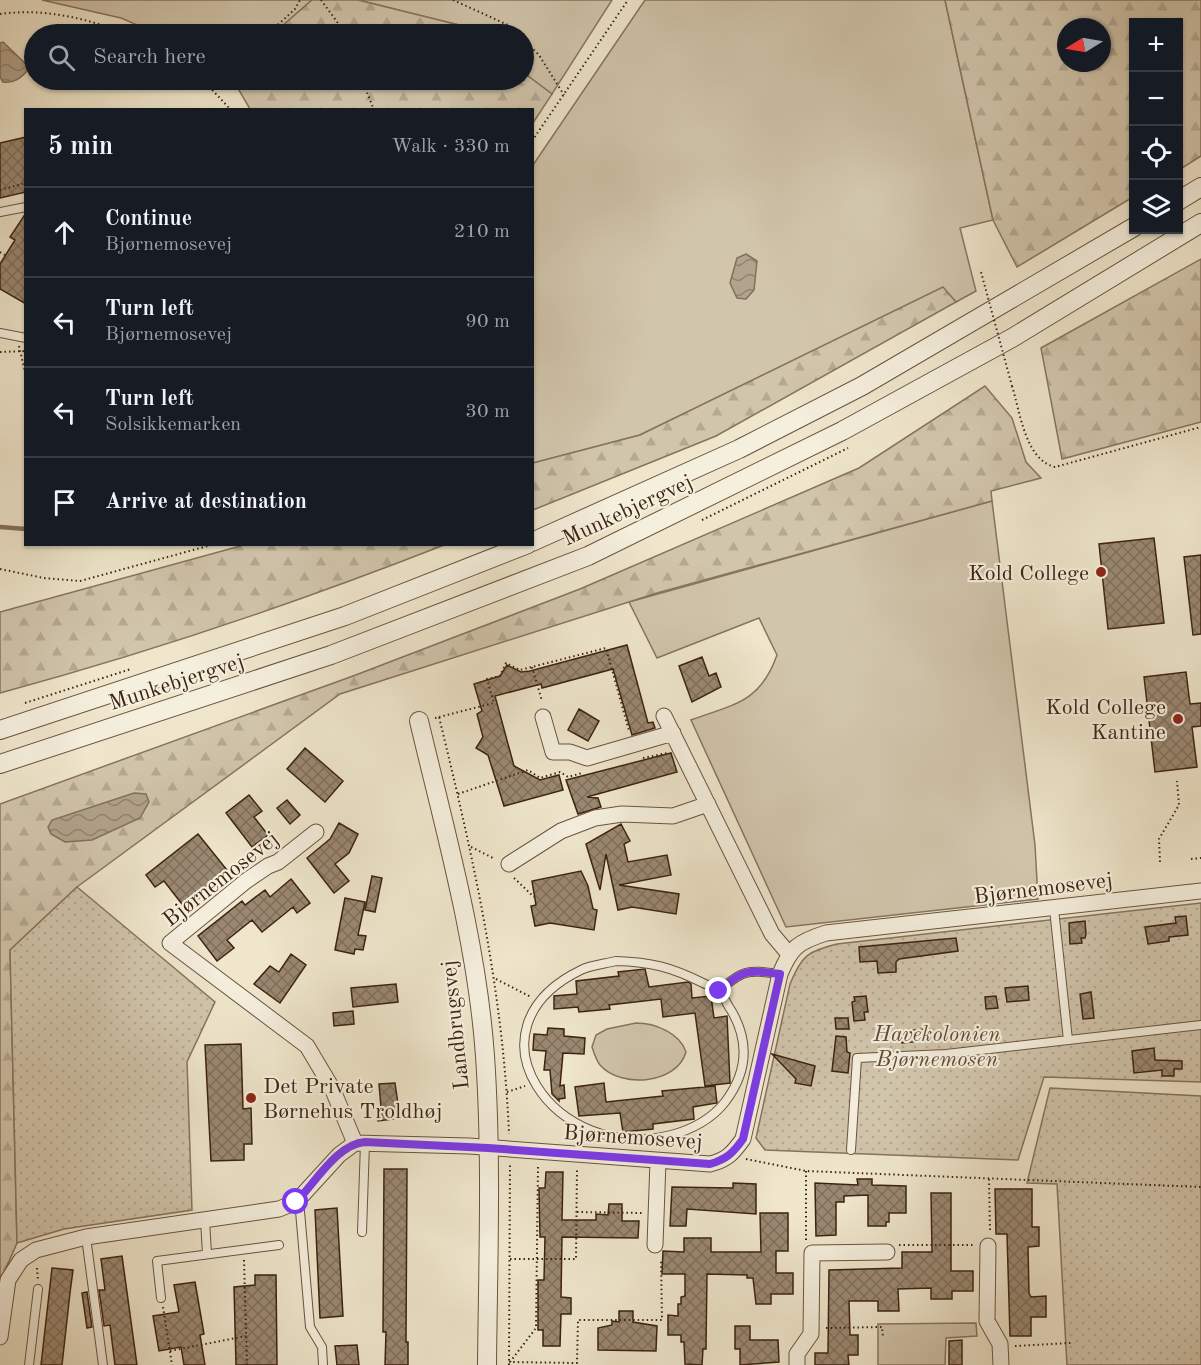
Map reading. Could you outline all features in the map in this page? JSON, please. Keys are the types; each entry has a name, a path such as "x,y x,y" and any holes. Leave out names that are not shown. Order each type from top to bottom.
{"street":[{"path":"1183,199 1201,188"},
{"name":"Munkebjergvej","path":"0,764 331,655 588,556 842,432 1012,338 1201,223"},
{"name":"Munkebjergvej","path":"534,541 739,449 851,391 1129,231"},
{"name":"Munkebjergvej","path":"0,730 345,616 523,546"},
{"path":"664,716 772,934 788,953"},
{"path":"543,717 553,752 570,752 586,758 635,752 673,733"},
{"name":"Landbrugsvej","path":"418,721 466,921 485,1055 488,1148 487,1365"},
{"path":"509,864 561,831 595,818 622,814 673,816 708,804"},
{"name":"Bjørnemosevej","path":"316,832 278,862 246,881 170,943 307,1046 360,1142 488,1148 710,1164 731,1156 743,1139 780,974 788,953 804,940 826,933 1201,891"},
{"path":"0,1337 8,1280 21,1260 36,1250 86,1237 260,1214 296,1202 339,1155 360,1142"},
{"path":"655,1245 658,1161"},
{"path":"988,1246 987,1321 1000,1347 1001,1365"},
{"path":"796,1365 797,1354 811,1334 812,1253 887,1251"}],"lane":[{"path":"0,212 24,207"},
{"path":"0,333 21,338"},
{"path":"1054,909 1068,1040"},
{"path":"616,961 646,962 675,969 719,991 738,1023 743,1040 745,1057 742,1073 735,1089 720,1108 684,1131 642,1139 610,1137 567,1119 549,1105 533,1083 525,1043 530,1019 539,1001 561,982 582,969 616,961"},
{"path":"719,991 738,974 750,970 780,974"},
{"path":"851,1150 856,1058 946,1054 1201,1025"},
{"path":"360,1142 362,1232"},
{"path":"296,1202 300,1211 310,1327 322,1347 323,1365"},
{"path":"205,1220 207,1254"},
{"path":"86,1237 104,1365"},
{"path":"161,1298 157,1261 279,1245"},
{"path":"29,1365 38,1289"}],"path":[{"path":"279,24 295,9 300,0"},
{"path":"321,0 339,24"},
{"path":"453,0 506,24"},
{"path":"534,138 628,0"},
{"path":"0,14 34,12 67,15 95,24"},
{"path":"534,50 564,95"},
{"path":"214,90 229,108"},
{"path":"366,90 373,108"},
{"path":"0,190 24,184"},
{"path":"0,252 5,255"},
{"path":"981,272 1032,449 1047,465 1055,467 1201,427"},
{"path":"984,298 993,292"},
{"path":"21,338 20,352 24,368"},
{"path":"0,352 24,351"},
{"path":"0,569 44,578 80,581 208,546"},
{"path":"440,717 494,704 487,679 500,676 506,663 520,670 606,648 635,752 670,752"},
{"path":"532,667 545,712 543,717"},
{"path":"458,794 528,770 540,778 560,772 568,777 590,771"},
{"path":"1160,862 1159,839 1179,805 1177,781"},
{"path":"1191,859 1201,858"},
{"path":"496,979 539,1001"},
{"path":"507,1092 533,1083"},
{"path":"538,1152 536,1328 510,1362 577,1363 578,1320 662,1320 661,1250 655,1245"},
{"path":"510,1259 576,1259 578,1155"},
{"path":"731,1156 806,1171 1201,1187"},
{"path":"806,1171 806,1248 812,1253"},
{"path":"887,1251 892,1245 929,1243 988,1246 990,1240 989,1178"},
{"path":"577,1212 656,1213"},
{"path":"36,1250 38,1289"},
{"path":"244,1250 247,1365"},
{"path":"161,1298 172,1365"},
{"path":"811,1328 882,1327 883,1337"},
{"path":"170,1351 246,1336"},
{"path":"1000,1347 1071,1343"}],"green space":[{"path":"42,0 312,0 284,24 135,24 121,18"},
{"path":"312,0 358,0 455,24 284,24"},
{"path":"358,0 612,0 552,94 534,80 534,24 455,24"},
{"path":"645,0 945,0 993,220 960,228 976,291 956,302 943,288 640,435 534,463 534,164"},
{"path":"945,0 1201,0 1201,156 1183,167 1183,18 1129,18 1129,199 1017,267 993,220"},
{"path":"534,80 552,94 534,121 534,108 249,108 239,90 534,90"},
{"path":"1201,259 1201,422 1062,459 1041,348"},
{"path":"943,287 956,302 716,436 534,510 534,463 640,435"},
{"path":"985,386 1012,418 1026,462 1041,478 991,491 992,501 657,593 340,694 77,887 10,950 17,1243 0,1282 0,804 353,676 580,589 859,468"},
{"path":"992,501 1035,845 1038,899 786,927 691,720 744,700 762,683 777,655 759,618 657,658 629,602"},
{"path":"240,546 441,546 224,625 113,661 0,693 0,612"},
{"path":"77,887 215,1002 187,1062 192,1210 64,1229 17,1243 10,950"},
{"name":"Havekolonien Bjørnemosen","path":"1201,903 1201,1082 1044,1077 1018,1160 765,1150 756,1138 790,984 802,961 812,953 837,944"},
{"path":"636,1023 659,1027 673,1034 686,1052 681,1063 672,1071 648,1080 621,1078 609,1073 600,1065 592,1047 596,1035 607,1029"},
{"path":"1050,1088 1201,1096 1201,1365 1067,1365 1057,1184 1027,1183"},
{"path":"976,1323 977,1336 946,1338 945,1365 878,1365 878,1324"}],"water":[{"path":"3,42 24,62 24,74 16,80 3,82 0,77 0,43"},
{"path":"746,254 757,261 754,290 746,299 737,298 730,283 737,258"},
{"path":"134,793 146,794 149,802 140,818 92,840 65,842 51,834 48,827 52,820"}],"building":[{"path":"24,137 24,192 0,198 0,143"},
{"path":"24,216 24,303 0,289 0,264 15,240 10,237"},
{"path":"1154,538 1164,623 1108,629 1099,544"},
{"path":"1201,555 1201,634 1193,635 1184,557"},
{"path":"627,645 648,723 653,722 655,728 632,735 613,669 542,688 541,684 495,696 514,766 540,780 559,775 563,790 504,806 488,755 476,748 483,737 477,714 482,711 474,684 500,676 507,665 521,672 530,671"},
{"path":"702,657 709,676 716,673 721,687 692,702 679,666"},
{"name":"Kold College Kantine","path":"1186,672 1190,704 1201,703 1201,726 1192,727 1197,767 1155,772 1144,677"},
{"path":"579,709 599,721 588,741 568,730"},
{"path":"305,748 343,781 325,802 287,769"},
{"path":"671,753 677,772 587,797 598,798 601,807 578,814 566,780"},
{"path":"249,795 262,811 254,817 268,835 252,847 226,813"},
{"path":"287,800 300,815 290,824 277,808"},
{"path":"339,823 358,834 349,853 335,864 349,881 334,893 307,858 330,839"},
{"path":"621,824 630,841 624,844 628,862 667,855 671,875 619,885 679,894 676,914 632,907 618,910 606,854 600,890 586,844"},
{"path":"198,834 231,875 185,908 164,881 155,887 146,875"},
{"path":"581,871 588,886 593,909 597,910 594,930 550,923 535,926 531,906 536,905 532,881"},
{"path":"372,876 382,878 375,912 365,910"},
{"path":"291,879 310,903 297,913 293,907 262,932 252,920 227,940 234,948 217,961 198,936 242,901 245,905 265,890 270,897"},
{"path":"345,898 365,902 358,935 366,936 363,950 355,949 354,954 335,950"},
{"path":"1186,916 1188,935 1169,937 1169,941 1148,944 1145,927 1176,923 1175,917"},
{"path":"1085,921 1086,934 1085,938 1081,938 1082,943 1070,944 1069,923"},
{"path":"956,938 958,951 899,959 896,962 896,972 878,973 877,961 860,962 859,947"},
{"path":"291,954 306,965 280,1003 254,984 270,966 279,972"},
{"path":"645,969 649,987 688,982 691,984 692,998 711,996 714,1018 727,1016 730,1083 705,1086 695,1013 663,1017 661,999 609,1005 610,1009 579,1012 578,1007 554,1009 554,996 577,994 576,981 619,976 618,972"},
{"path":"396,984 398,1002 353,1007 351,988"},
{"path":"1028,986 1029,1000 1007,1002 1005,988"},
{"path":"1091,992 1094,1018 1083,1019 1080,994"},
{"path":"866,996 868,1012 864,1012 865,1020 854,1021 852,1002 855,1001 854,997"},
{"path":"996,996 998,1008 986,1009 985,997"},
{"path":"353,1011 354,1024 334,1026 333,1013"},
{"path":"835,1018 848,1018 849,1029 836,1029"},
{"path":"548,1028 564,1029 564,1036 585,1038 584,1054 563,1053 560,1086 564,1085 565,1098 559,1101 552,1094 550,1070 544,1070 546,1051 533,1050 534,1034 547,1035"},
{"path":"929,1029 930,1040 902,1043 901,1031"},
{"path":"836,1036 846,1037 847,1052 850,1053 848,1073 832,1071"},
{"path":"241,1044 243,1109 251,1108 252,1144 244,1144 244,1160 211,1161 205,1045"},
{"path":"1154,1048 1155,1060 1182,1061 1182,1069 1174,1069 1174,1076 1162,1076 1162,1070 1134,1073 1132,1051"},
{"path":"772,1054 815,1066 811,1086 795,1083 796,1079"},
{"path":"395,1083 400,1118 378,1121 376,1107 381,1107 379,1084"},
{"path":"604,1083 606,1102 663,1096 662,1091 715,1086 717,1103 693,1107 694,1119 653,1124 653,1129 623,1132 620,1113 579,1116 575,1087"},
{"path":"384,1169 407,1169 406,1342 408,1342 408,1365 385,1365 386,1332 383,1332"},
{"path":"546,1172 563,1172 562,1220 596,1220 596,1214 608,1215 609,1204 622,1204 622,1221 639,1221 638,1238 562,1237 561,1297 571,1298 571,1314 561,1314 560,1346 543,1346 543,1330 538,1330 538,1280 544,1280 545,1237 540,1237 539,1188 545,1188"},
{"path":"857,1179 872,1179 872,1185 906,1186 906,1213 889,1213 889,1222 886,1222 886,1226 868,1226 868,1195 844,1196 844,1202 836,1202 836,1235 816,1236 815,1183 858,1185"},
{"path":"733,1183 756,1184 756,1214 687,1209 686,1226 670,1226 672,1187 733,1188"},
{"path":"995,1189 1032,1189 1032,1227 1039,1227 1039,1246 1028,1247 1029,1293 1031,1297 1046,1296 1046,1317 1031,1317 1031,1336 1010,1336 1007,1234 996,1234"},
{"path":"931,1193 951,1193 951,1271 973,1271 973,1291 952,1291 952,1299 931,1299 931,1288 898,1289 899,1311 878,1311 878,1301 849,1301 850,1335 858,1335 858,1355 848,1355 849,1365 815,1365 815,1353 828,1353 829,1270 902,1268 902,1252 932,1252"},
{"path":"337,1208 343,1316 320,1318 315,1210"},
{"path":"760,1213 788,1213 788,1251 776,1251 776,1273 793,1273 793,1294 771,1294 771,1304 756,1304 753,1278 747,1278 747,1275 707,1274 706,1349 703,1349 702,1365 685,1364 684,1342 681,1342 681,1335 668,1335 668,1315 678,1316 678,1304 681,1304 681,1297 685,1296 685,1274 662,1274 663,1251 684,1252 684,1238 711,1238 711,1252 761,1252"},
{"path":"122,1256 137,1365 115,1365 110,1325 104,1326 99,1290 105,1290 101,1259"},
{"path":"52,1268 73,1270 62,1365 41,1365"},
{"path":"255,1275 276,1275 277,1365 236,1365 234,1287 255,1285"},
{"path":"195,1282 204,1334 200,1335 205,1365 184,1365 181,1347 159,1351 153,1316 179,1312 174,1285"},
{"path":"87,1292 92,1327 87,1328 82,1293"},
{"path":"619,1311 633,1311 633,1322 657,1326 656,1351 598,1350 598,1328 612,1325 612,1321 619,1322"},
{"path":"735,1326 750,1326 750,1340 778,1340 779,1362 740,1365 740,1349 735,1349"},
{"path":"962,1340 962,1365 949,1365 949,1341"},
{"path":"357,1345 359,1365 337,1365 335,1346"}],"waterway":[{"path":"0,527 24,529"}],"place":[{"name":"Kold College","path":"1101,572"},
{"name":"Kold College Kantine","path":"1178,719"},
{"name":"Det Private Børnehus Troldhøj","path":"251,1098"}],"route":[{"path":"296,1202 339,1155 355,1143 365,1142 423,1143 710,1164 721,1161 731,1156 743,1139 780,974 750,970 738,974 719,991"}]}
